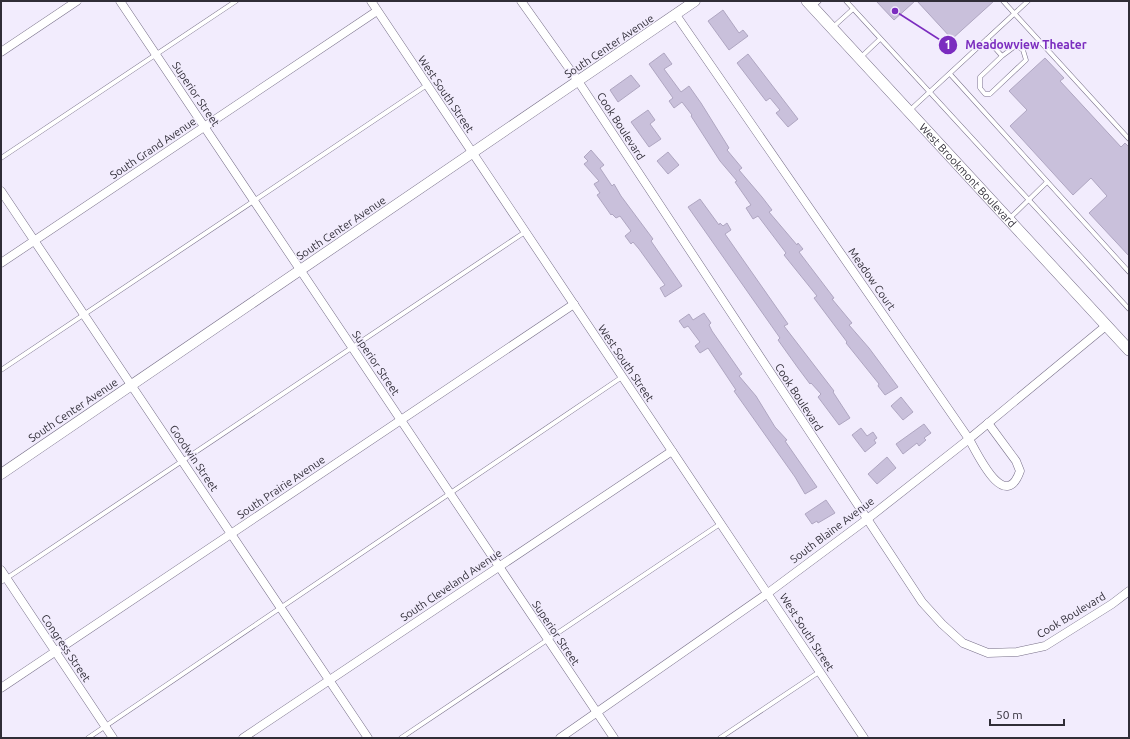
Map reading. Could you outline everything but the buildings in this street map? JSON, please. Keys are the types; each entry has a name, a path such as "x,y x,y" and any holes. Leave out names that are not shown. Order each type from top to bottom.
{"main road":[{"name":"West Brookmont Boulevard","path":"812,3 859,58 1129,350"}],"street":[{"path":"1,52 76,1"},
{"name":"Superior Street","path":"120,1 614,738"},
{"name":"West South Street","path":"371,1 720,524 768,592 819,672 864,738"},
{"name":"Cook Boulevard","path":"521,1 578,82 866,520 922,602 942,624 963,644 988,653 1017,652 1045,646 1112,604 1129,591"},
{"name":"South Center Avenue","path":"1,474 695,1"},
{"name":"South Grand Avenue","path":"1,263 377,11"},
{"name":"Meadow Court","path":"676,15 969,439 990,476 998,484 1005,486 1011,485 1018,478 1020,471 1016,461 988,423"},
{"name":"Goodwin Street","path":"1,191 368,738"},
{"name":"South Prairie Avenue","path":"1,688 574,304"},
{"name":"South Blaine Avenue","path":"560,738 768,592 866,520 969,439 1106,325"},
{"name":"South Cleveland Avenue","path":"243,738 672,451"},
{"name":"Congress Street","path":"1,570 4,580 56,651 113,738"}],"lane":[{"path":"1,158 236,1"},
{"path":"846,1 1129,309"},
{"path":"1003,1 1129,139"},
{"path":"909,111 1028,1"},
{"path":"832,28 853,9"},
{"path":"859,58 880,39"},
{"path":"987,39 1002,56"},
{"path":"1014,46 1017,46 1023,50 1026,60 990,94 985,94 980,88 980,78 1002,56 1014,46"},
{"path":"950,74 1129,272"},
{"path":"1,370 427,85"},
{"path":"1008,219 1047,182"},
{"path":"4,580 525,232"},
{"path":"88,738 622,377"},
{"path":"401,738 720,524"},
{"path":"720,738 819,672"}],"place":[{"name":"Meadowview Theater","path":"895,11"}]}
